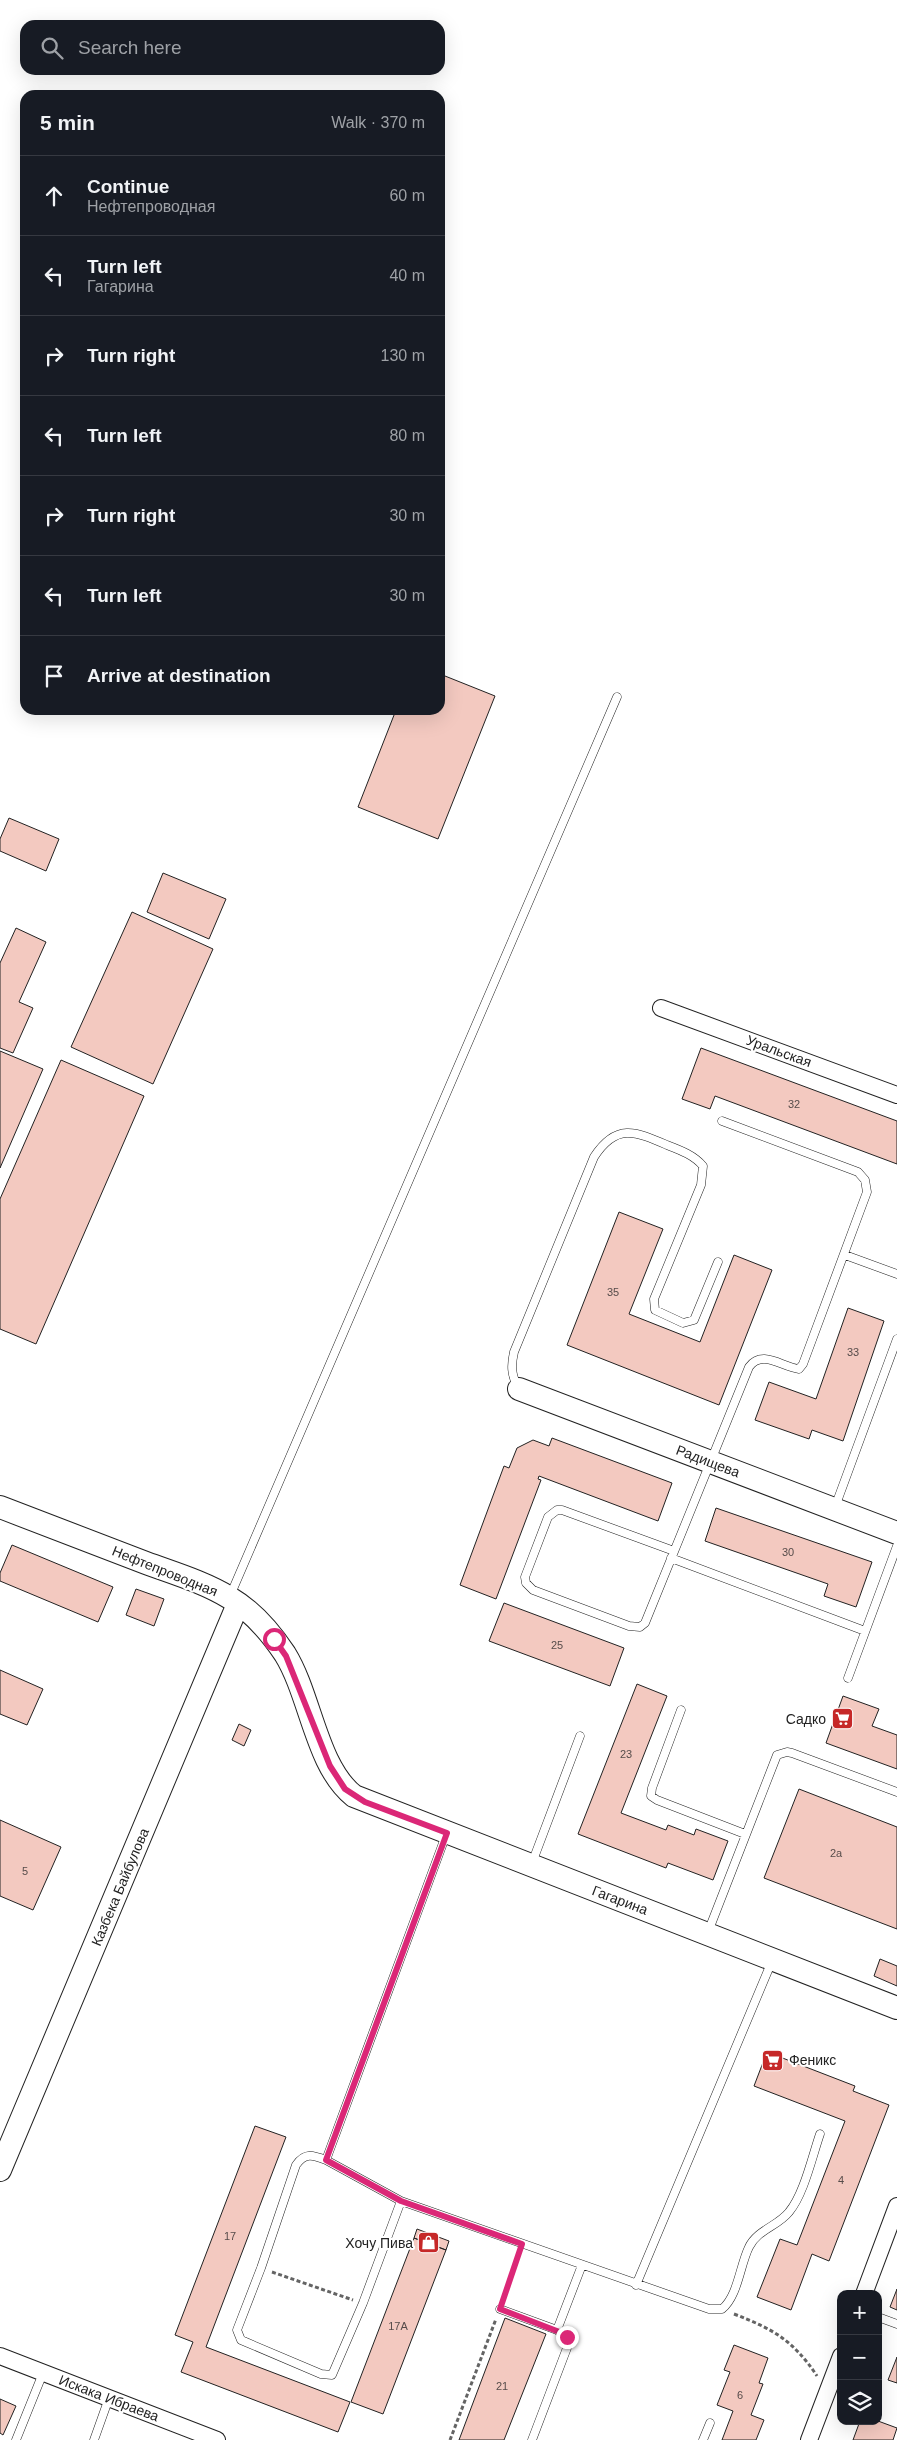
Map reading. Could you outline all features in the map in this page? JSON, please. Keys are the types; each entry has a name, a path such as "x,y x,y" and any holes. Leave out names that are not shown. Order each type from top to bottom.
{"street":[{"name":"Уральская","path":"661,1008 897,1095"},
{"name":"Радищева","path":"519,1389 897,1534"},
{"name":"Нефтепроводная","path":"0,1507 192,1580 234,1601 259,1621 286,1656 330,1766 345,1789"},
{"name":"Казбека Байбулова","path":"0,2170 234,1601"},
{"name":"Гагарина","path":"345,1789 365,1802 897,2008"},
{"path":"866,2290 893,2227 897,2206"},
{"name":"Искака Ибраева","path":"0,2356 217,2440"},
{"path":"809,2440 837,2367"}],"lane":[{"path":"234,1601 617,697"},
{"path":"722,1121 862,1175 867,1192 803,1364 800,1369 762,1358 754,1360 749,1366 711,1462 672,1555 647,1618 640,1627 629,1626 532,1590 526,1583 525,1577 548,1517 557,1510 562,1510 672,1555 866,1631"},
{"path":"519,1389 513,1378 514,1352 594,1157 602,1145 610,1138 620,1133 637,1132 688,1154 704,1166 701,1185 654,1299 655,1310 683,1323 694,1320 718,1262"},
{"path":"845,1255 897,1274"},
{"path":"834,1509 897,1339"},
{"path":"848,1678 897,1546"},
{"path":"681,1710 652,1788 651,1796 745,1834"},
{"path":"531,1865 580,1736"},
{"path":"707,1934 774,1760 781,1752 792,1753 897,1792"},
{"path":"326,2160 447,1833"},
{"path":"636,2285 772,1960"},
{"path":"401,2201 363,2303 335,2372 332,2375 322,2374 246,2344 237,2335 237,2330 261,2268 296,2165 304,2156 308,2155 326,2160 401,2201 636,2285 709,2309 722,2309 730,2300 749,2245 760,2234 786,2217 795,2204 820,2134"},
{"path":"557,2330 582,2265"},
{"path":"500,2309 557,2330 567,2337 567,2348 532,2440"},
{"path":"882,2318 897,2324"},
{"path":"16,2440 42,2373"},
{"path":"94,2440 109,2398"},
{"path":"703,2440 710,2423"}],"path":[{"path":"450,2440 500,2309 522,2244"},
{"path":"261,2268 363,2303"},
{"path":"722,2309 762,2324 785,2338 808,2363 828,2392"}],"building":[{"path":"445,676 495,696 438,839 358,807 394,715 445,715"},
{"path":"9,818 59,839 46,871 0,851 0,839"},
{"path":"163,873 226,899 209,939 147,912"},
{"path":"132,912 213,949 153,1084 71,1047"},
{"path":"16,928 46,942 19,1002 33,1008 13,1053 0,1048 0,963"},
{"path":"701,1048 897,1121 897,1164 715,1096 710,1109 682,1099"},
{"path":"0,1051 43,1069 0,1168"},
{"path":"61,1060 144,1096 36,1344 0,1329 0,1199"},
{"path":"619,1212 663,1229 629,1314 700,1342 734,1255 772,1270 719,1405 567,1345"},
{"path":"848,1308 884,1321 843,1441 812,1430 809,1439 755,1420 769,1382 816,1399"},
{"path":"552,1438 672,1483 658,1521 539,1476 538,1479 541,1480 496,1599 460,1585 504,1466 509,1468 517,1448 533,1440 549,1446"},
{"path":"716,1508 872,1562 856,1607 824,1596 828,1584 705,1541"},
{"path":"12,1545 113,1587 98,1622 0,1581 0,1573"},
{"path":"136,1589 164,1599 154,1626 126,1615"},
{"path":"504,1603 624,1648 610,1686 489,1641"},
{"path":"0,1670 43,1689 27,1725 0,1714"},
{"path":"637,1684 667,1696 621,1813 666,1830 668,1825 694,1835 696,1829 728,1841 713,1880 668,1863 666,1868 578,1834"},
{"path":"843,1696 879,1709 872,1726 897,1735 897,1769 826,1743"},
{"path":"239,1724 251,1730 244,1746 232,1740"},
{"path":"799,1789 897,1827 897,1929 764,1878"},
{"path":"0,1820 61,1847 33,1910 0,1896"},
{"path":"880,1959 897,1966 897,1986 874,1976"},
{"path":"767,2052 855,2086 853,2091 889,2105 829,2261 812,2254 791,2310 757,2297 780,2239 797,2245 845,2121 754,2086"},
{"path":"255,2126 286,2137 206,2347 350,2402 338,2432 181,2372 193,2342 175,2335"},
{"path":"417,2229 449,2241 446,2250 414,2238"},
{"path":"414,2238 446,2250 383,2414 351,2402"},
{"path":"897,2289 897,2310 890,2307"},
{"path":"505,2318 546,2334 504,2440 459,2440"},
{"path":"734,2345 768,2358 759,2383 763,2384 751,2415 764,2420 756,2440 722,2440 733,2411 717,2405 730,2372 724,2370"},
{"path":"897,2357 897,2383 888,2380"},
{"path":"0,2399 16,2406 3,2435 0,2433"},
{"path":"882,2422 897,2428 893,2440 853,2440 859,2425 882,2425"}],"place":[{"name":"Садко","path":"842,1719"},
{"name":"Феникс","path":"773,2060"},
{"name":"Хочу Пива","path":"429,2243"}],"route":[{"path":"274,1639 286,1656 330,1766 345,1789 365,1802 447,1833 326,2160 401,2201 522,2244 500,2309 562,2333 567,2337"}]}
